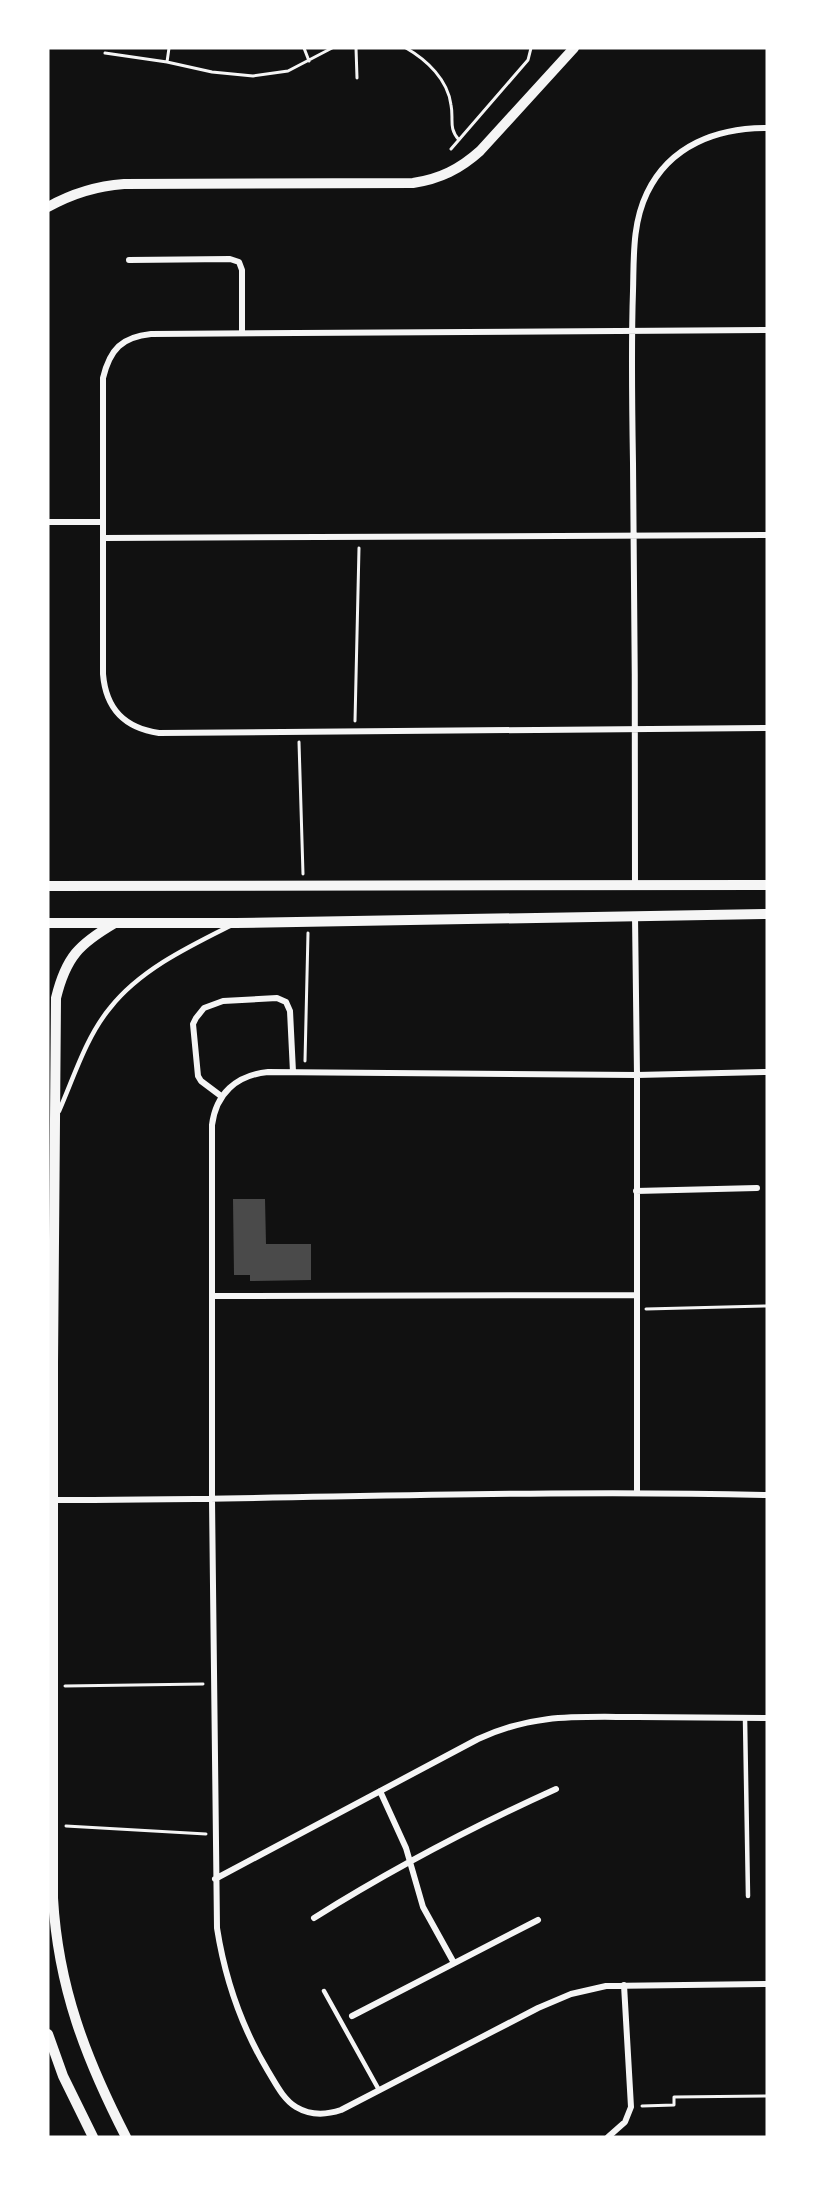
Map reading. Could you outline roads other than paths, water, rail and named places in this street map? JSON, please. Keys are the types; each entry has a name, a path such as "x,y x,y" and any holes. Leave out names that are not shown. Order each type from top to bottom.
{"street":[{"path":"48,207 92,188 124,184 413,183 435,179 456,170 480,151 570,49"},
{"path":"635,885 631,330 634,239 638,214 647,192 661,171 678,154 699,141 722,132 746,128 767,128"},
{"path":"129,260 230,259 238,262 242,270 242,333"},
{"path":"767,330 144,334 124,342 113,351 106,364 103,522 104,687 108,699 124,719 135,726 159,733 767,728"},
{"path":"48,522 103,522"},
{"path":"103,538 767,535"},
{"path":"48,886 767,885"},
{"path":"48,923 236,923 767,914"},
{"path":"635,916 637,1492"},
{"path":"115,923 96,934 73,954 62,974 56,998 54,1500 51,1611 55,1686 54,1907 58,1950 84,2047 101,2088 126,2137"},
{"path":"221,1096 201,1081 198,1076 193,1024 199,1013 216,1002 277,998 286,1002 290,1011 293,1072"},
{"path":"767,1072 637,1075 267,1072 246,1076 228,1088 216,1105 212,1125 213,1684 217,1928 229,1985 250,2039 279,2090 296,2107 318,2114 330,2114 554,2000 588,1989 624,1985 767,1984"},
{"path":"636,1191 757,1188"},
{"path":"212,1296 635,1295"},
{"path":"54,1500 212,1500 637,1492 767,1495"},
{"path":"215,1879 478,1739 527,1721 561,1717 767,1718"},
{"path":"314,1918 411,1860 556,1789"},
{"path":"380,1791 411,1860 417,1892 423,1907 454,1963"},
{"path":"48,1807 54,1825"},
{"path":"352,2016 538,1920"},
{"path":"608,2137 620,2129 631,2107 624,1985"},
{"path":"48,2034 63,2076 93,2137"}],"lane":[{"path":"57,1116 94,1032 110,1008 145,975 236,923"},
{"path":"745,1718 748,1896"},
{"path":"324,1991 379,2090"}]}
